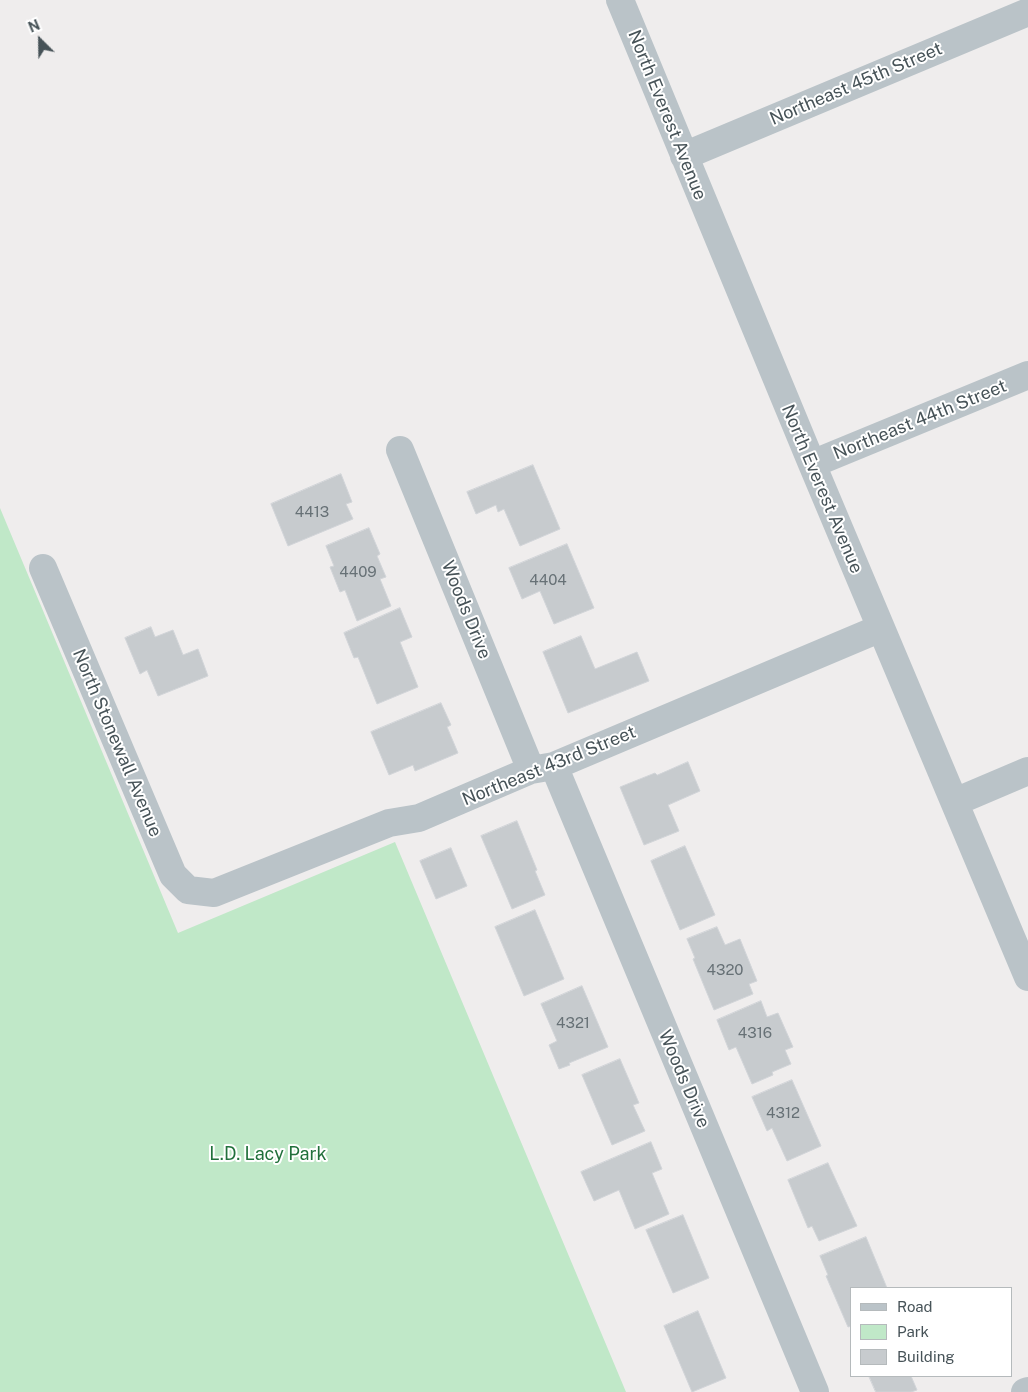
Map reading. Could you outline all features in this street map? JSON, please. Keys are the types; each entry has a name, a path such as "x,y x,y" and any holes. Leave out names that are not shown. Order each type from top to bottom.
{"street":[{"name":"North Everest Avenue","path":"620,0 880,628 1028,977"},
{"name":"Northeast 45th Street","path":"684,156 1028,12"},
{"name":"Northeast 44th Street","path":"812,464 1028,375"},
{"name":"Woods Drive","path":"400,450 542,768 815,1392"},
{"name":"North Stonewall Avenue","path":"42,568 173,875 188,890 214,893"},
{"name":"Northeast 43rd Street","path":"214,893 389,822 419,818 880,628"},
{"path":"955,802 1028,771"}],"green space":[{"name":"L.D. Lacy Park","path":"0,508 178,933 395,842 626,1392 0,1392"}],"building":[{"path":"533,465 560,529 520,546 504,509 498,512 496,505 476,514 467,492"},
{"path":"341,474 352,502 346,504 353,519 288,546 271,504"},
{"path":"369,528 380,554 377,556 386,577 380,579 391,606 357,621 345,590 340,592 330,567 334,566 326,546"},
{"path":"567,544 594,608 554,624 540,591 522,599 509,568"},
{"path":"400,608 412,637 400,642 418,687 377,704 358,657 354,658 344,633"},
{"path":"151,627 155,637 173,630 183,655 198,649 208,676 158,696 147,670 140,674 125,638"},
{"path":"581,636 595,669 637,652 649,681 568,713 543,652"},
{"path":"441,703 451,725 447,727 458,753 415,771 413,765 389,775 371,732"},
{"path":"688,762 700,791 668,805 679,831 644,845 620,787 655,773 657,775"},
{"path":"517,821 545,895 512,909 481,836"},
{"path":"685,846 715,915 680,930 651,861"},
{"path":"451,848 467,886 436,899 420,861"},
{"path":"535,910 564,979 524,996 495,927"},
{"path":"717,927 725,945 740,939 757,981 749,984 753,994 714,1010 693,959 695,958 687,939"},
{"path":"582,986 608,1047 559,1069 549,1045 557,1041 541,1004"},
{"path":"761,1001 767,1017 778,1013 793,1047 785,1050 791,1064 772,1072 773,1075 752,1084 736,1047 729,1050 717,1020"},
{"path":"620,1059 639,1103 633,1105 645,1131 612,1145 582,1075"},
{"path":"792,1080 821,1146 787,1161 772,1128 767,1131 752,1097"},
{"path":"651,1142 662,1169 652,1173 669,1214 635,1229 619,1190 594,1201 581,1172"},
{"path":"828,1163 857,1226 819,1241 812,1226 808,1228 788,1180"},
{"path":"683,1215 709,1278 673,1293 646,1230"},
{"path":"866,1237 887,1287 850,1287 850,1326 848,1327 826,1276 828,1275 820,1256"},
{"path":"698,1311 726,1378 692,1392 664,1326"},
{"path":"869,1377 911,1377 917,1390 911,1392 876,1392"}]}
